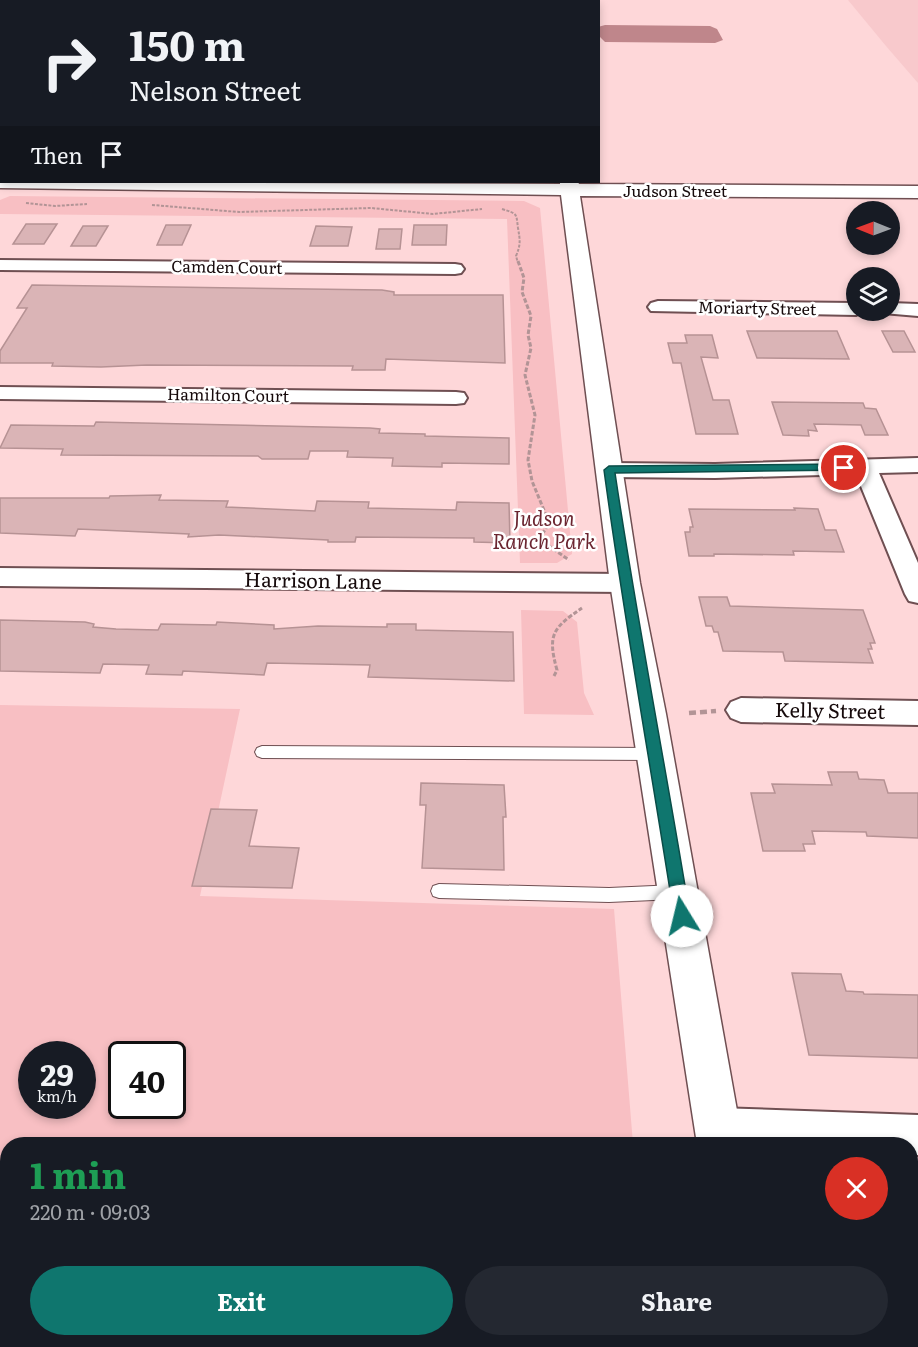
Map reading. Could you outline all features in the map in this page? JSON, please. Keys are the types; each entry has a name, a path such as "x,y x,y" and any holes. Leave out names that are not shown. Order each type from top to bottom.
{"street":[{"name":"Judson Street","path":"142,183 569,186 918,192"},
{"path":"569,186 625,584 656,754 719,1136 918,1135"},
{"name":"Camden Court","path":"0,264 455,269"},
{"name":"Moriarty Street","path":"658,307 846,309"},
{"path":"900,309 918,310"},
{"name":"Hamilton Court","path":"0,393 456,398"},
{"path":"609,470 716,471 918,465"},
{"path":"865,467 918,594"},
{"name":"Harrison Lane","path":"0,577 625,584"},
{"name":"Kelly Street","path":"741,710 918,713"}],"lane":[{"path":"262,752 656,754"},
{"path":"439,891 609,895 678,892"}],"path":[{"path":"24,203 55,206 94,203"},
{"path":"150,205 219,212 371,208 433,214 492,208"},
{"path":"499,209 514,213 518,218 522,240 516,256 524,278 522,292 531,316 528,335 531,348 525,375 535,415 528,460 532,481 548,520 547,527 540,537 542,541 570,561"},
{"path":"554,676 557,670 550,649 550,638 555,629 582,608"}],"shaded area":[{"path":"848,0 918,0 918,83 886,46"},
{"path":"600,26 710,26 717,29 723,40 715,43 605,42 600,37"}],"green space":[{"name":"Judson Ranch Park","path":"10,196 524,201 540,208 572,554 557,563 520,563 507,219 0,214 0,200"},
{"name":"Judson Ranch Park","path":"521,610 563,611 577,622 584,693 594,715 524,714"},
{"path":"0,705 240,709 200,896 614,909 632,1137 0,1137"}],"building":[{"path":"26,224 57,224 44,244 13,244"},
{"path":"166,225 191,225 182,245 157,245"},
{"path":"414,225 447,225 446,245 412,245"},
{"path":"83,226 108,226 96,246 71,246"},
{"path":"316,226 352,227 348,246 310,246"},
{"path":"379,229 402,229 400,249 376,249"},
{"path":"32,285 382,290 394,292 394,295 503,295 505,363 386,359 385,370 352,370 353,366 147,365 101,367 52,366 53,363 0,363 0,351 27,308 17,308"},
{"path":"747,331 837,331 849,359 757,358"},
{"path":"882,331 904,331 915,352 893,352"},
{"path":"685,335 712,335 718,358 701,357 713,400 729,400 738,434 696,434 681,363 673,363 668,343 687,343"},
{"path":"772,402 863,403 865,408 876,409 888,435 865,435 861,425 814,424 817,431 808,430 809,436 783,435"},
{"path":"96,422 370,428 380,429 379,433 509,438 509,464 442,463 442,467 392,466 393,458 347,457 348,451 310,451 308,459 262,459 258,456 61,455 63,449 0,448 11,425 94,426"},
{"path":"161,495 159,500 228,501 226,507 315,511 317,501 369,502 368,508 456,510 457,502 509,503 510,543 474,542 474,538 356,537 355,542 328,542 328,540 219,535 188,537 189,534 78,529 75,536 0,533 0,498 109,498 110,496"},
{"path":"794,508 818,509 825,530 836,530 844,552 793,551 794,555 689,556 685,532 690,532 690,527 693,527 689,509 795,510"},
{"path":"699,597 727,597 730,606 863,610 875,643 870,643 872,649 868,649 873,663 785,661 783,652 723,651 718,632 714,632 712,626 706,626"},
{"path":"0,620 85,622 94,624 93,627 158,630 161,624 216,625 217,622 274,625 274,629 318,626 387,627 387,624 416,624 416,630 513,632 514,681 368,677 370,665 267,663 264,675 183,671 182,675 146,674 149,665 103,664 100,673 0,671"},
{"path":"828,772 857,772 859,779 884,780 888,793 918,793 918,838 867,836 866,832 812,831 815,844 803,844 805,851 763,851 751,793 775,793 772,784 832,785"},
{"path":"421,783 504,785 506,817 503,817 504,870 422,868 426,805 420,805"},
{"path":"211,809 257,810 249,846 299,848 292,888 192,886"},
{"path":"792,973 841,974 846,991 863,992 864,994 918,995 918,1058 809,1055"}],"route":[{"path":"682,916 650,714 625,584 609,470 716,471 844,468"}]}
